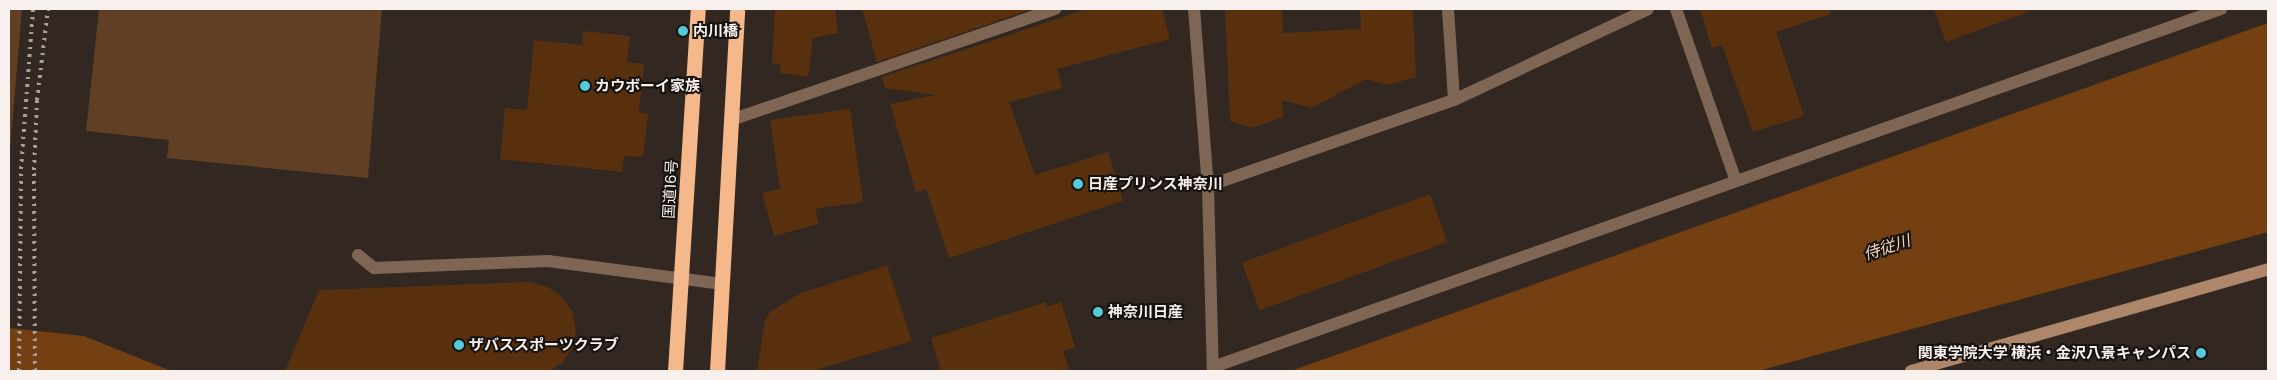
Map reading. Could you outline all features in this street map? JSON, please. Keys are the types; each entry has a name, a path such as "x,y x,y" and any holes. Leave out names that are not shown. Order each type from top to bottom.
{"highway":[{"name":"国道16号","path":"675,371 698,9"},
{"path":"717,371 736,9"}],"street":[{"path":"730,120 1056,9"},
{"path":"1194,9 1208,186 1213,369 2221,9"},
{"path":"1448,9 1454,100"},
{"path":"1208,186 1454,100 1648,9"},
{"path":"1676,9 1736,181"},
{"path":"358,255 374,268 548,261 722,284"},
{"path":"1911,371 2268,269"}],"shaded area":[{"path":"9,9 22,9 9,161"},
{"path":"99,9 382,9 368,178 167,158 169,140 86,131"}],"water":[{"name":"侍従川","path":"2268,23 2268,232 1758,371 1291,371"},
{"path":"9,328 84,336 171,371 9,371"}],"building":[{"path":"775,9 835,9 838,33 813,38 808,77 780,73 781,65 772,63"},
{"path":"862,9 1032,9 877,62"},
{"path":"1087,9 1162,9 1170,39 1057,69 1062,88 1009,102 1035,175 1108,152 1123,201 949,258 926,189 916,192 890,104 936,95 885,88 882,77"},
{"path":"1225,9 1282,9 1283,33 1361,29 1360,9 1413,9 1416,77 1387,85 1366,79 1311,108 1282,100 1283,117 1252,128 1230,121"},
{"path":"1700,9 1830,9 1831,14 1776,32 1804,116 1753,132 1722,45 1712,48"},
{"path":"1934,9 2027,9 2028,12 1946,42"},
{"name":"カウボーイ家族","path":"583,31 630,36 627,62 644,64 639,112 648,114 643,157 624,156 622,172 500,159 505,108 527,110 534,40 582,45"},
{"path":"850,109 863,202 815,209 819,224 774,236 762,193 780,189 770,120"},
{"path":"1430,194 1447,242 1260,310 1242,262"},
{"path":"887,265 912,341 812,371 757,371 765,320 770,312 799,294"},
{"path":"528,282 546,286 561,296 572,311 576,329 573,346 563,362 550,371 285,371 319,290"},
{"path":"1046,302 1047,307 1061,302 1075,347 1063,351 1070,371 941,371 931,338"}],"railway":[{"path":"19,371 21,169 33,9"},
{"path":"35,371 34,170 37,100 48,9"}],"place":[{"name":"内川橋","path":"683,31"},
{"name":"カウボーイ家族","path":"585,86"},
{"name":"日産プリンス神奈川","path":"1078,184"},
{"name":"神奈川日産","path":"1098,312"},
{"name":"ザバススポーツクラブ","path":"459,345"},
{"name":"関東学院大学 横浜・金沢八景キャンパス","path":"2201,353"}]}
